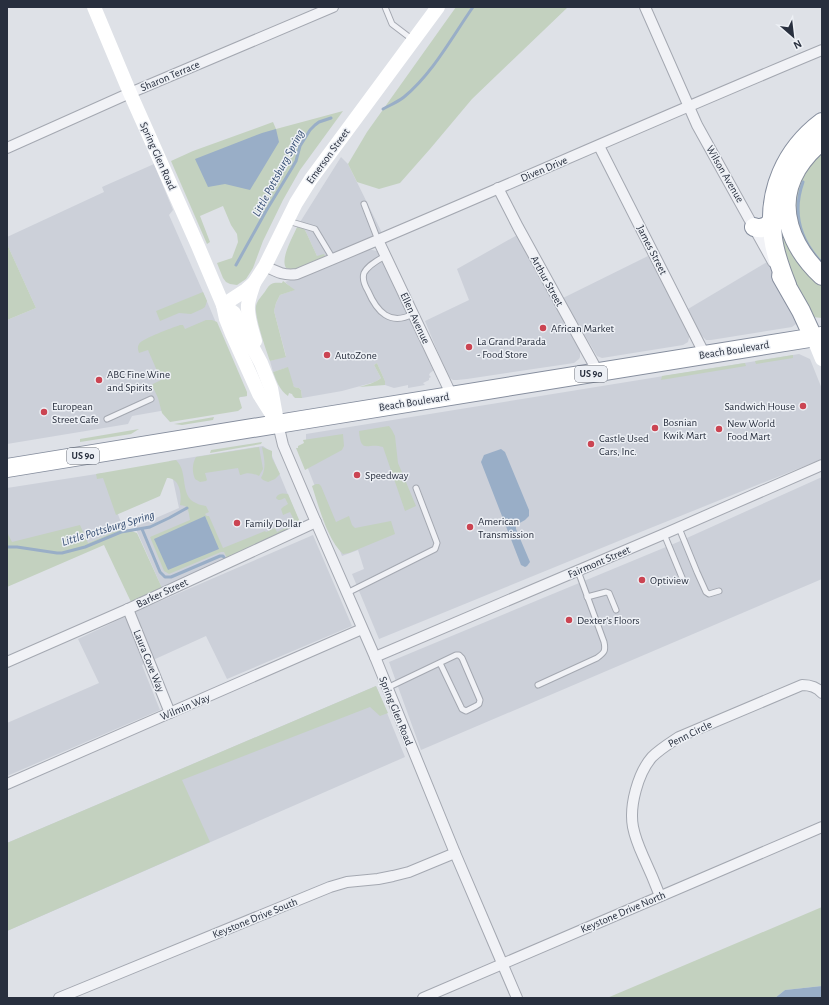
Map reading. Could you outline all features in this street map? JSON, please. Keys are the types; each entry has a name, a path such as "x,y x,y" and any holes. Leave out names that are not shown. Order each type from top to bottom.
{"highway":[{"path":"783,278 774,244 772,229 773,203 776,189 780,175 788,159 802,139 822,122"},
{"path":"822,142 805,157 795,171 789,188 786,204 789,226 796,244 806,260 822,276"},
{"path":"754,227 764,228 772,221"},
{"name":"Wilson Avenue","path":"783,278 817,336"},
{"name":"Beach Boulevard","path":"7,468 817,336"}],"main road":[{"name":"Spring Glen Road","path":"94,7 223,305 226,319 259,394 278,424"},
{"name":"Emerson Street","path":"223,305 254,283 265,266 296,203 311,179 438,7"},
{"path":"254,283 248,306 261,363"},
{"name":"Spring Glen Road","path":"223,305 234,313 261,363 271,388 278,424"},
{"path":"817,336 822,359"}],"street":[{"name":"Sharon Terrace","path":"7,148 130,93 333,7"},
{"name":"Wilson Avenue","path":"645,7 688,106 709,147 783,278"},
{"name":"Diven Drive","path":"265,266 280,274 297,274 822,50"},
{"name":"James Street","path":"599,146 705,355"},
{"name":"Arthur Street","path":"498,188 598,372"},
{"name":"Ellen Avenue","path":"378,240 452,396"},
{"name":"Spring Glen Road","path":"278,424 283,445 375,657 455,853 517,998"},
{"name":"Fairmont Street","path":"375,657 679,528 822,465"},
{"name":"Barker Street","path":"7,662 128,609 316,522"},
{"name":"Laura Cove Way","path":"128,609 170,713"},
{"name":"Wilmin Way","path":"7,784 362,629"},
{"name":"Penn Circle","path":"660,896 638,843 633,827 632,810 635,793 641,776 652,758 665,746 680,737 802,684 815,687 820,690 822,694"},
{"name":"Keystone Drive North","path":"423,998 822,827"},
{"name":"Keystone Drive South","path":"59,998 330,887 347,882 378,879 398,875 455,853"}],"lane":[{"path":"385,7 392,24 413,41"},
{"path":"364,204 378,240"},
{"path":"288,220 315,229 333,259"},
{"path":"386,256 366,270 363,276 368,292 375,306 384,315 395,319 405,318 413,314"},
{"path":"107,419 151,399"},
{"path":"346,593 435,549 437,543 416,488"},
{"path":"679,528 706,592 708,594 719,591"},
{"path":"664,534 683,580"},
{"path":"538,685 603,654 605,648 578,571"},
{"path":"588,597 606,592 609,593 616,610"},
{"path":"387,688 456,655 459,655 462,658 480,700 479,704 466,711 462,709 440,663"}],"shaded area":[{"path":"341,157 348,164 382,233 326,258 317,256 303,227 297,227"},
{"path":"154,164 173,210 169,215 247,396 132,416 128,424 7,444 7,320 36,308 7,244 7,237 104,192 102,187"},
{"path":"519,234 579,347 580,357 574,363 453,380 446,372 425,321 469,300 457,269"},
{"path":"368,249 377,251 434,370 429,375 431,377 423,383 425,385 408,388 408,385 394,388 385,385 385,381 377,363 374,365 381,378 375,382 342,391 302,398 301,390 294,387 286,368 273,372 270,361 286,356 274,311 280,295 294,290 285,282"},
{"path":"648,256 688,328 690,334 688,342 683,345 602,358 597,356 563,298"},
{"path":"767,262 797,316 796,324 792,327 706,340 701,335 688,309"},
{"path":"799,354 810,359 822,389 822,459 379,639 352,574 364,569 358,550 342,556 300,448 306,445 306,434"},
{"path":"263,446 270,451 301,526 162,588 135,527 179,508 169,461"},
{"path":"103,473 123,528 88,543 11,542 7,532 7,488"},
{"path":"822,477 822,579 421,750 389,662 678,542"},
{"path":"313,535 352,626 227,679 206,636 142,665 160,710 7,776 7,723 99,683 78,639 135,612"},
{"path":"376,686 405,757 7,931 7,843"}],"green space":[{"path":"456,7 568,7 472,99 400,183 379,189 357,182 348,164 367,132"},
{"path":"343,111 300,170 283,200 263,241 253,268 246,279 237,285 226,282 217,263 232,258 238,242 237,234 231,225 223,206 200,216 210,242 207,244 171,161 193,151 273,122 276,129"},
{"path":"822,149 822,269 804,247 791,208 802,170"},
{"path":"783,192 822,282 822,318 812,317 790,277 776,227"},
{"path":"297,227 303,227 317,256 324,254 326,258 296,271 286,268 285,259"},
{"path":"7,244 36,308 7,320"},
{"path":"283,281 295,290 280,295 274,311 286,357 270,361 258,324 256,306 271,284 282,283"},
{"path":"203,292 207,301 205,307 191,314 179,313 160,321 156,311"},
{"path":"206,320 217,322 247,392 247,396 239,398 242,408 238,411 170,422 162,413 158,398 152,385 161,380 148,350 139,353 138,345 146,339 171,328 183,325 185,329"},
{"path":"793,355 793,358 756,364 755,361"},
{"path":"377,363 385,381 385,385 359,387 373,383 381,378 374,365"},
{"path":"745,363 746,366 661,380 662,376"},
{"path":"288,367 294,387 301,390 302,398 295,398 289,393 288,396 277,382 273,372"},
{"path":"214,417 213,420 182,425 174,424"},
{"path":"389,426 395,436 398,463 416,506 405,511 383,447 363,445 360,438 359,431"},
{"path":"139,429 131,434 80,442 80,439"},
{"path":"343,434 344,446 342,450 305,470 296,448 304,443 303,440"},
{"path":"262,442 261,444 210,453 211,450"},
{"path":"259,447 263,469 259,476 250,473 240,475 238,468 205,473 206,481 200,482 195,479 193,468 196,457"},
{"path":"262,447 272,451 272,458 280,474 275,479 268,482 261,478 264,467"},
{"path":"176,460 180,465 188,495 191,500 200,505 206,506 209,512 205,514 209,516 223,548 265,531 266,532 275,528 277,532 289,526 287,521 293,518 290,512 283,515 281,509 288,504 285,498 279,500 277,499 276,498 278,495 288,494 300,522 287,532 228,560 224,552 221,552 169,574 164,571 150,537 190,520 189,512 185,506 180,505 180,492 175,481 167,478 160,496 116,515 103,478 97,479 96,474"},
{"path":"316,484 321,486 336,522 349,516 352,525 355,528 391,521 395,534 349,553 343,554 332,540 324,522 312,486"},
{"path":"80,525 88,543 123,528 137,533 162,588 131,602 104,545 7,587 7,532 12,542"},
{"path":"376,686 388,713 380,716 370,707 182,780 210,842 7,931 7,843"},
{"path":"822,907 822,986 785,990 775,998 607,998"}],"water":[{"path":"276,129 279,142 250,190 225,184 208,187 195,159"},
{"path":"501,449 505,452 529,510 529,516 516,525 516,529 530,562 525,567 521,565 481,462 484,455"},
{"path":"205,516 219,549 168,570 154,539"},
{"path":"822,986 822,998 775,998 785,990"}],"waterway":[{"name":"Little Pottsburg Spring","path":"383,109 404,97 424,77 442,54 473,7"},
{"name":"Little Pottsburg Spring","path":"236,265 296,161 300,146 310,130 319,122 331,118"},
{"path":"803,182 798,204 800,225 808,245 822,263"},
{"name":"Little Pottsburg Spring","path":"7,547 62,553 85,547 121,532 150,527 187,508"},
{"path":"142,529 160,572 165,577 171,577 220,556 223,556 225,559"}],"place":[{"name":"African Market","path":"543,328"},
{"name":"La Grand Parada - Food Store","path":"469,347"},
{"name":"AutoZone","path":"327,355"},
{"name":"ABC Fine Wine and Spirits","path":"99,380"},
{"name":"Sandwich House","path":"803,406"},
{"name":"European Street Cafe","path":"44,412"},
{"name":"Bosnian Kwik Mart","path":"655,428"},
{"name":"New World Food Mart","path":"719,429"},
{"name":"Castle Used Cars, Inc.","path":"591,444"},
{"name":"Speedway","path":"357,475"},
{"name":"Family Dollar","path":"237,523"},
{"name":"American Transmission","path":"470,527"},
{"name":"Optiview","path":"642,580"},
{"name":"Dexter's Floors","path":"569,620"}]}
